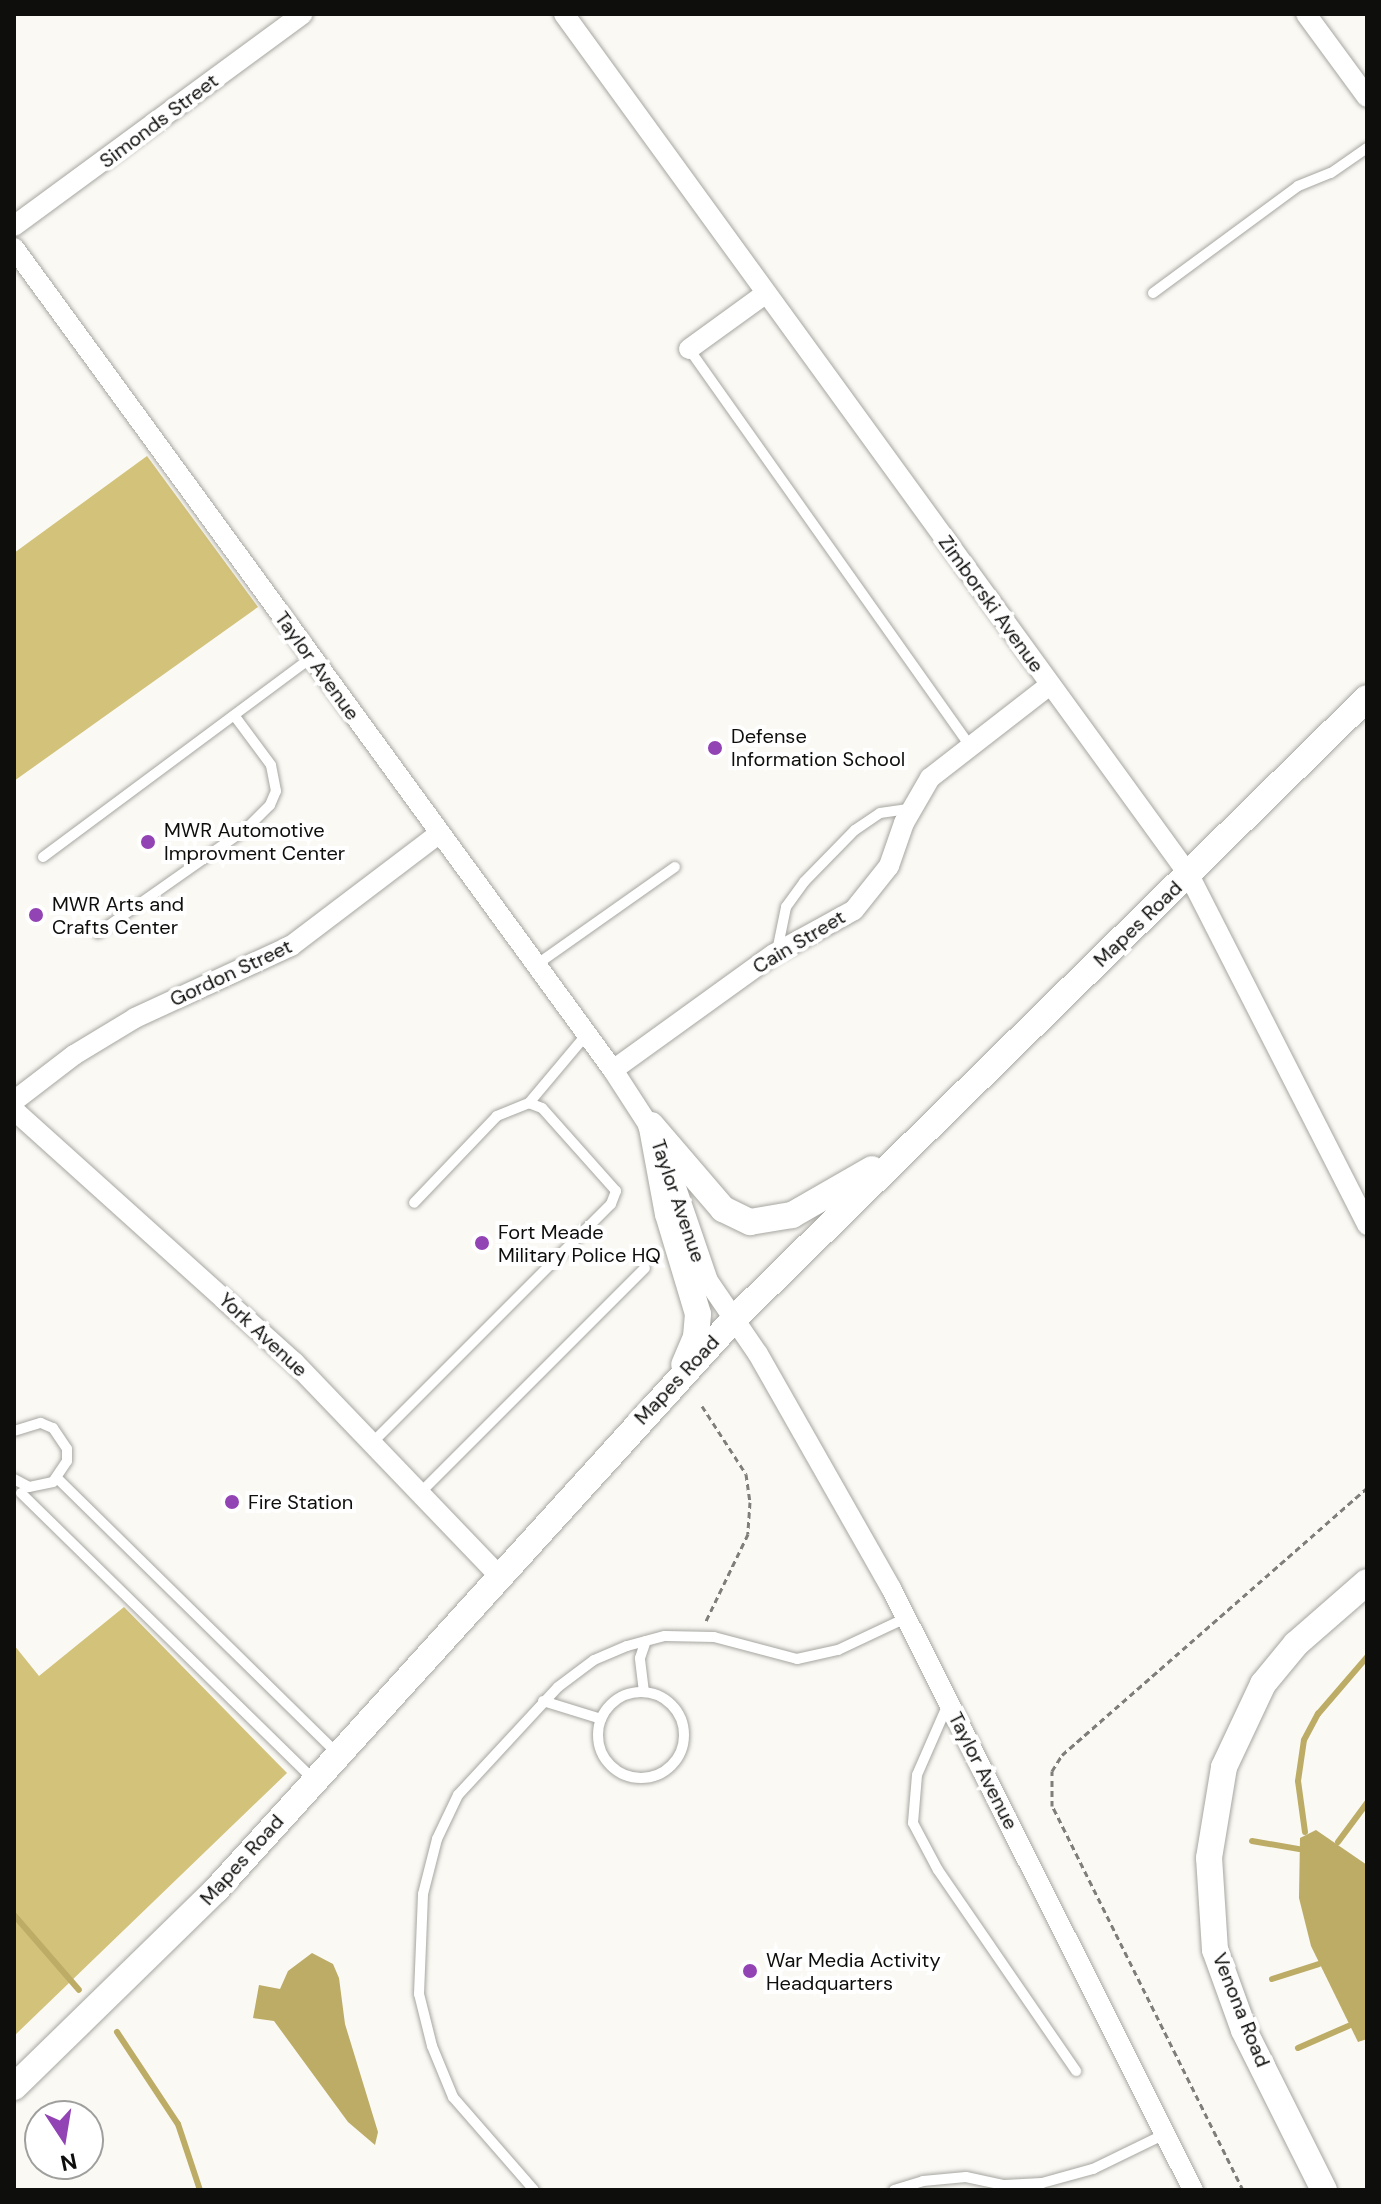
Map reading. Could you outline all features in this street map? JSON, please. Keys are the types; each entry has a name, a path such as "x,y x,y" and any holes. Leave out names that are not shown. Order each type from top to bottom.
{"street":[{"name":"Simonds Street","path":"14,226 303,14"},
{"name":"Zimborski Avenue","path":"564,14 1189,875 1367,1225"},
{"path":"1306,14 1367,97"},
{"name":"Taylor Avenue","path":"14,248 651,1125 700,1265 735,1318 906,1618 1193,2190"},
{"path":"689,349 765,294"},
{"name":"Cain Street","path":"613,1070 777,952 833,925 872,892 889,866 910,809 930,778 969,744 1050,685"},
{"name":"Mapes Road","path":"14,2087 216,1890 497,1574 735,1318 1367,698"},
{"name":"Gordon Street","path":"14,1101 135,1018 291,946 440,833"},
{"name":"York Avenue","path":"14,1110 294,1362 497,1574"},
{"path":"651,1125 723,1209 762,1223 809,1207 918,1139"},
{"path":"651,1125 668,1214 698,1314 696,1337 677,1380"},
{"name":"Venona Road","path":"1324,2190 1244,2030 1215,1950 1209,1858 1224,1767 1263,1684 1296,1644 1367,1582"}],"lane":[{"path":"1153,293 1298,186 1331,173 1367,148"},
{"path":"689,349 969,744"},
{"path":"43,857 311,658"},
{"path":"98,933 246,829 270,805 276,777 234,715"},
{"path":"777,952 786,907 804,882 867,821 894,808 910,809"},
{"path":"536,966 675,867"},
{"path":"414,1203 497,1116 529,1103 586,1035"},
{"path":"372,1443 615,1196 614,1184 542,1108 529,1103"},
{"path":"420,1493 645,1268"},
{"path":"14,1431 41,1423 62,1437 67,1461 57,1478 41,1486 18,1489"},
{"path":"57,1478 337,1753"},
{"path":"18,1489 314,1780"},
{"path":"534,2190 453,2097 428,2033 417,1948 423,1894 437,1839 458,1795 543,1701 594,1660 646,1641 714,1637 797,1659 838,1650 906,1618"},
{"path":"644,1692 640,1658 646,1641"},
{"path":"644,1692 658,1696 679,1716 683,1745 668,1769 643,1778 617,1771 600,1750 601,1719 616,1700 644,1692"},
{"path":"543,1701 601,1719"},
{"path":"948,1702 917,1775 913,1823 938,1870 1076,2071"},
{"path":"894,2190 923,2181 966,2177 1005,2185 1042,2183 1093,2169 1165,2134"},
{"path":"966,2177 973,2190"}],"path":[{"path":"702,1406 746,1474 750,1502 748,1534 705,1624"},
{"path":"1243,2190 1052,1806 1052,1771 1062,1755 1367,1488"}],"shaded area":[{"path":"147,456 258,607 14,781 14,553"},
{"path":"124,1607 287,1773 14,2036 14,1645 39,1676"},
{"path":"1316,1830 1367,1865 1367,2039 1358,2042 1311,1946 1299,1898 1300,1838"},
{"path":"312,1953 333,1964 339,1978 345,2024 378,2132 375,2145 348,2122 274,2021 253,2018 259,1985 280,1989 288,1971"}],"waterway":[{"path":"1305,1832 1298,1781 1304,1740 1318,1714 1367,1657"},
{"path":"1338,1842 1367,1803"},
{"path":"1252,1841 1299,1849"},
{"path":"14,1915 79,1990"},
{"path":"1272,1979 1319,1964"},
{"path":"1298,2048 1348,2026"},
{"path":"117,2032 178,2124 200,2190"}],"place":[{"name":"Defense Information School","path":"715,748"},
{"name":"MWR Automotive Improvment Center","path":"148,842"},
{"name":"MWR Arts and Crafts Center","path":"36,915"},
{"name":"Fort Meade Military Police HQ","path":"482,1243"},
{"name":"Fire Station","path":"232,1502"},
{"name":"War Media Activity Headquarters","path":"750,1971"}]}
